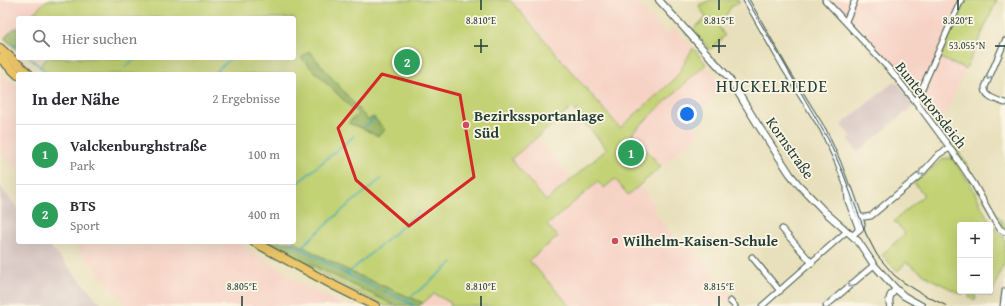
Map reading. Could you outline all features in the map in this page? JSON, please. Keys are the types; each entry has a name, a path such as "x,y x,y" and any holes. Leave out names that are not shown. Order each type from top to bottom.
{"main road":[{"path":"0,48 27,72"},
{"path":"0,58 16,73"},
{"path":"258,244 375,306"}],"street":[{"name":"Kornstraße","path":"659,0 729,78 769,142 798,184 824,211 858,241 874,265 896,289"},
{"path":"746,0 823,130 847,187 850,190 862,224 861,228 850,233 762,306"},
{"name":"Buntentorsdeich","path":"825,0 891,71 916,102 974,184 1000,229 1005,232"},
{"path":"846,22 855,0"},
{"path":"916,102 961,0"},
{"path":"1005,41 984,87 985,93 988,96 1005,103"},
{"path":"859,217 871,216 920,174 939,154 950,148"},
{"path":"847,187 848,201 858,230"},
{"path":"782,229 812,263"},
{"path":"752,257 780,291"},
{"path":"826,306 874,265"},
{"path":"890,306 889,297 896,289 904,296 922,306"},
{"path":"1003,306 1005,291"},
{"path":"730,301 735,306"}],"highlighted area":[{"path":"382,74 460,95 474,177 409,226 356,180 338,128"}],"shaded area":[{"path":"0,0 47,0 30,16 16,16 16,28 13,28 5,39 0,34"},
{"path":"515,0 635,0 666,35 675,28 693,48 676,78 620,128 512,2"},
{"path":"833,0 997,0 942,122 922,97 914,91 889,61"},
{"path":"706,64 726,87 690,119 701,133 661,167 632,133"},
{"path":"0,71 16,84 16,170 0,150"},
{"path":"895,81 915,104 858,152 847,139 851,136 841,125"},
{"path":"537,138 572,179 546,201 511,160"},
{"name":"Wilhelm-Kaisen-Schule","path":"615,179 628,195 639,186 656,206 652,210 683,248 689,245 734,297 727,303 724,300 716,306 570,306 529,260 558,237 547,225 598,181"},
{"path":"0,187 16,206 16,244 48,244 103,306 0,306"},
{"path":"74,244 239,244 290,275 293,279 344,306 127,306"},
{"path":"434,294 451,303 450,306 419,306"}],"green space":[{"path":"47,0 510,0 620,128 676,78 693,48 706,64 632,133 661,167 628,195 615,179 604,188 598,182 547,225 558,237 529,260 570,306 450,306 451,303 434,294 423,303 353,273 296,243 296,72 47,72 40,66 45,60 296,60 296,16 30,16","holes":["309,51 368,121 374,117 384,130 378,135 348,123 358,114 301,58","572,108 607,149 546,201 511,159"]},
{"path":"710,0 738,0 739,3 731,7 719,27 725,36 710,50 693,29 706,18 699,5"},
{"path":"966,0 997,0 966,69 940,58"},
{"path":"14,28 16,28 16,49 5,39 5,37"},
{"path":"309,51 368,120 373,117 385,130 378,136 348,123 358,114 301,58"},
{"path":"956,147 997,215 1005,224 1005,229 995,216 954,150"},
{"path":"943,159 952,159 970,184 990,222 957,222 957,292 931,279 906,262 898,271 882,255 905,233 894,221 924,195 914,183"},
{"path":"993,226 1005,238 1005,262 993,291"},
{"path":"296,243 353,273 423,303 419,306 396,306 310,264 298,262 266,244"},
{"path":"298,262 310,264 396,306 385,306"},
{"path":"969,294 974,294 976,298 973,300"},
{"path":"982,294 992,294 991,297 989,295"}],"waterway":[{"path":"32,60 46,72"},
{"path":"125,67 134,60"},
{"path":"215,72 229,60"},
{"path":"364,127 374,119"},
{"path":"296,184 354,136"},
{"path":"300,248 346,207 381,179"},
{"path":"347,274 419,211"},
{"path":"293,244 347,274 377,288"},
{"path":"405,301 453,262"},
{"path":"383,290 414,305"}],"tram line":[{"path":"747,0 828,139 843,173 866,234 877,255 894,275 903,282 924,295 947,306"}],"place":[{"name":"BTS","path":"407,62"},
{"name":"Bezirkssportanlage Süd","path":"466,125"},
{"name":"Valckenburghstraße","path":"631,153"},
{"name":"Wilhelm-Kaisen-Schule","path":"615,241"}],"district":[{"name":"HUCKELRIEDE","path":"772,86"}]}
